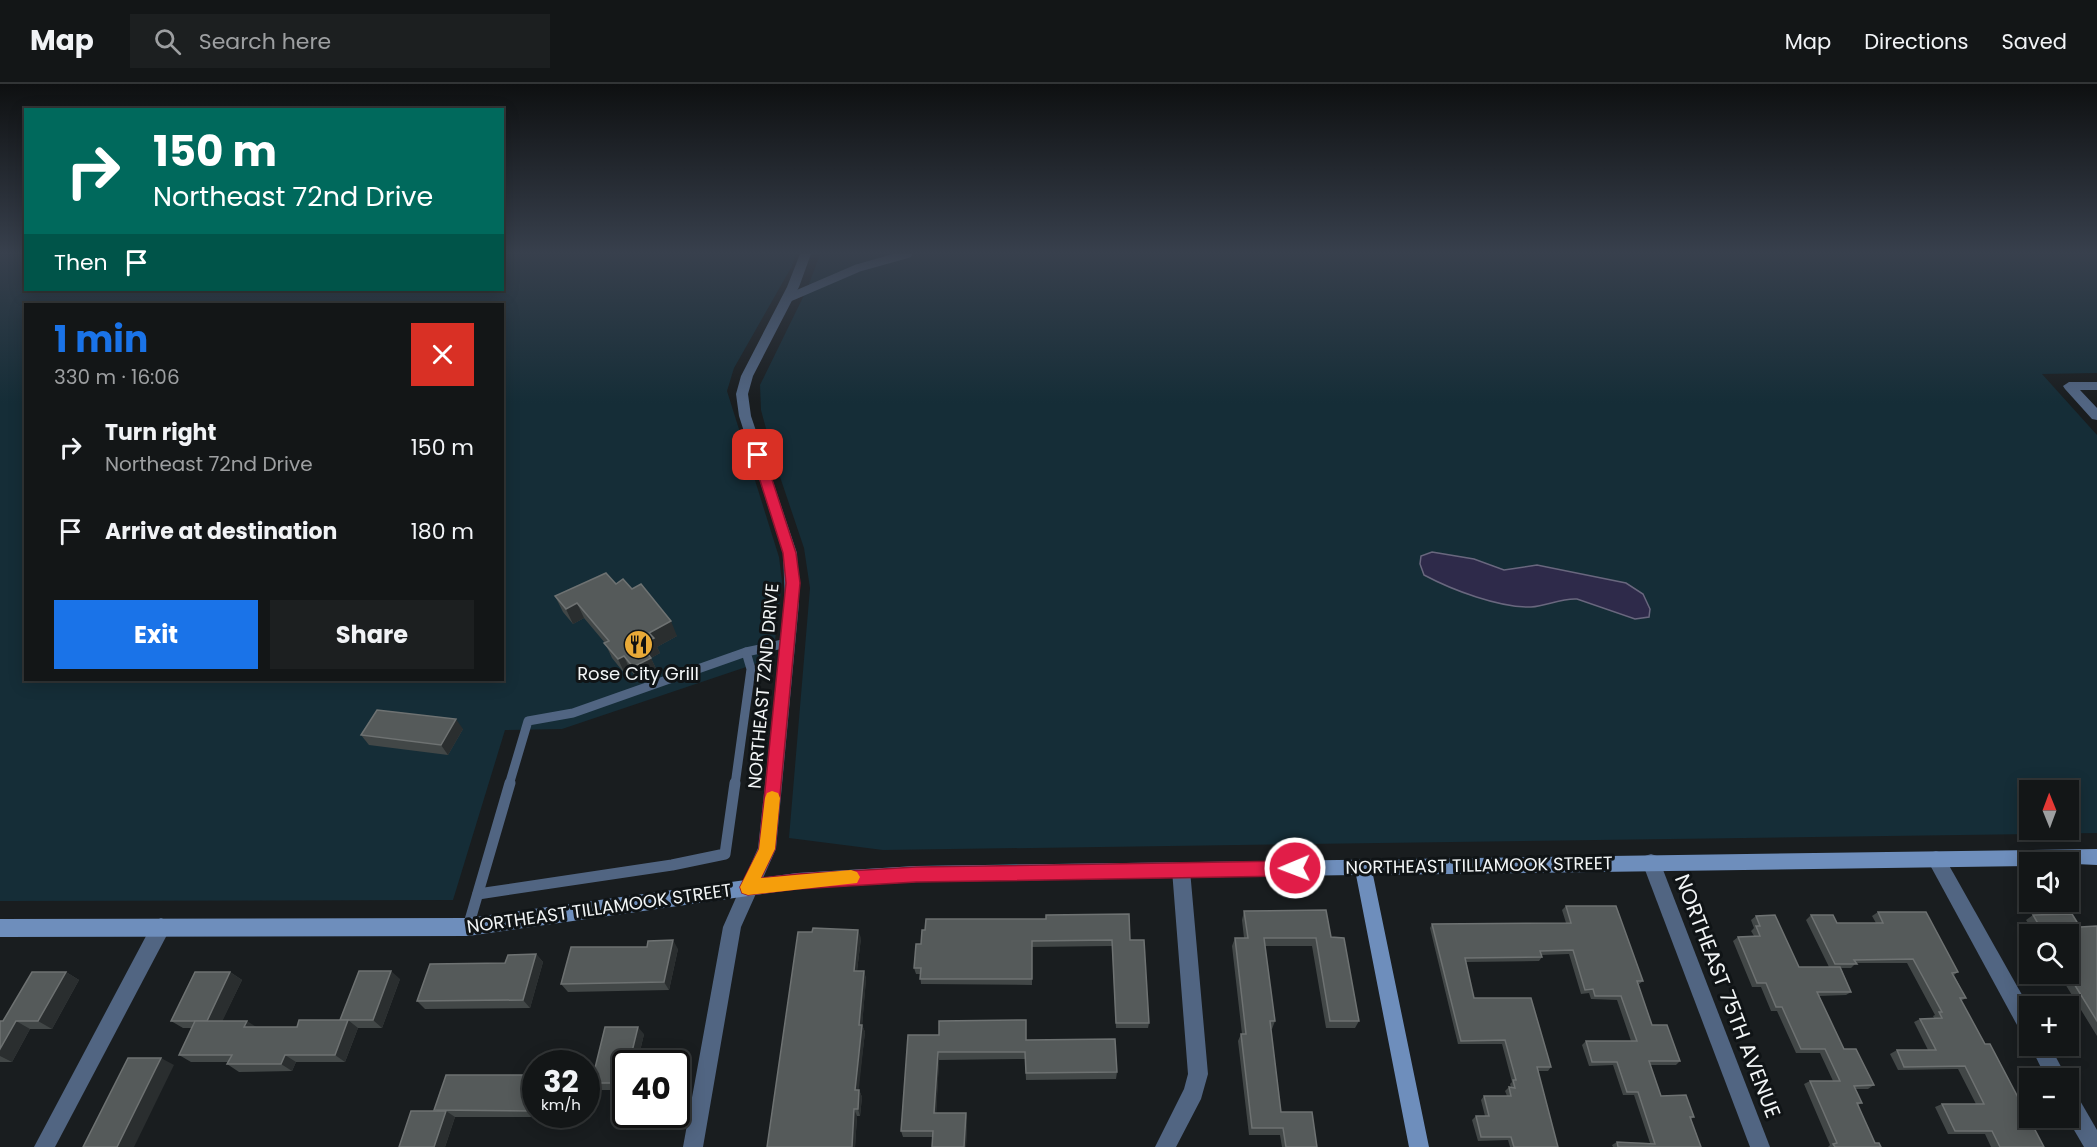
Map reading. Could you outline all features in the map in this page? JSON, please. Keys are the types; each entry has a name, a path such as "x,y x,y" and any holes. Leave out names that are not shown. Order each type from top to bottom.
{"street":[{"name":"NORTHEAST 72ND DRIVE","path":"693,1147 732,927 767,849 793,583 790,553 742,406 747,376 784,304"},
{"path":"2097,386 2069,386 2097,416"},
{"name":"NORTHEAST TILLAMOOK STREET","path":"0,928 468,927 797,881 897,875 2097,857"},
{"path":"1936,859 2019,1009"},
{"name":"NORTHEAST 75TH AVENUE","path":"1651,862 1760,1147"},
{"path":"1363,867 1419,1147"},
{"path":"1165,1147 1194,1092 1198,1074 1181,870"},
{"path":"44,1147 160,927"},
{"path":"2079,1119 2095,1147"}],"lane":[{"path":"468,927 528,721 573,712 746,652 787,643"},
{"path":"478,894 672,865 725,854 751,669 746,652"}],"shaded area":[{"path":"0,304 24,304 24,681 504,681 504,304 771,304 734,368 727,391 779,557 782,581 773,658 562,729 505,730 453,900 0,901"},
{"path":"800,304 2097,304 2097,373 2042,374 2097,435 2097,833 2079,833 2079,780 2019,780 2019,834 883,850 789,838 810,588 804,548 775,462 761,410 760,385"},
{"path":"1432,552 1474,559 1504,570 1537,565 1626,583 1643,594 1650,609 1649,617 1635,619 1577,599 1519,607 1476,597 1424,575 1420,564 1421,556"}],"building":[{"path":"606,573 616,584 623,579 632,589 641,584 671,621 649,633 654,638 641,645 651,658 633,667 624,656 618,659 604,643 609,641 577,603 566,609 555,596"},
{"path":"377,710 456,719 441,745 361,735"},
{"path":"1566,906 1616,906 1643,981 1637,981 1652,1025 1667,1025 1680,1061 1649,1061 1661,1096 1686,1095 1694,1117 1690,1117 1701,1147 1618,1147 1617,1142 1655,1144 1638,1092 1627,1092 1617,1062 1592,1062 1586,1041 1637,1041 1621,996 1595,996 1593,989 1585,990 1573,950 1540,951 1542,957 1465,958 1474,998 1531,998 1551,1067 1537,1067 1558,1147 1514,1147 1511,1137 1481,1137 1476,1116 1489,1116 1484,1096 1511,1096 1509,1087 1515,1088 1513,1080 1516,1080 1505,1040 1461,1041 1432,924 1571,923"},
{"path":"1326,910 1331,937 1344,938 1359,1021 1330,1021 1316,938 1264,938 1275,1021 1270,1021 1281,1112 1312,1112 1317,1147 1286,1147 1283,1128 1252,1128 1241,1034 1246,1034 1235,938 1248,938 1244,911"},
{"path":"1878,912 1926,912 1958,972 1952,973 1966,998 1960,998 1985,1044 1990,1044 2019,1099 2019,1128 2034,1128 2044,1147 2000,1147 1992,1131 1955,1131 1942,1104 1984,1104 1965,1066 1904,1067 1897,1050 1936,1050 1920,1019 1942,1018 1939,1012 1942,1012 1913,959 1854,960 1857,964 1835,964 1811,915 1833,915 1837,923 1883,923"},
{"path":"1129,914 1130,940 1144,940 1149,1023 1116,1023 1112,940 1032,941 1032,979 920,979 921,968 914,968 916,944 921,944 926,919 1046,919 1046,915"},
{"path":"2072,914 2078,924 2038,924 2033,915"},
{"path":"1775,915 1799,967 1840,967 1851,992 1817,992 1844,1049 1856,1049 1874,1085 1854,1086 1862,1103 1857,1103 1875,1143 1879,1143 1881,1147 1835,1147 1833,1144 1837,1143 1810,1081 1840,1081 1825,1049 1801,1049 1782,1007 1776,1007 1766,983 1757,983 1738,937 1760,936 1756,926 1760,926 1756,916"},
{"path":"2079,925 2097,926 2097,1021 2074,984 2079,984"},
{"path":"813,928 858,930 854,971 864,971 859,1025 862,1025 855,1090 859,1090 858,1109 854,1109 852,1147 767,1147 798,932 812,932"},
{"path":"673,940 664,982 561,984 571,947 647,947 648,941"},
{"path":"536,954 523,1000 417,1001 430,964 505,963 508,955"},
{"path":"359,971 391,971 373,1020 340,1020"},
{"path":"32,972 66,972 38,1021 16,1021 0,1049 0,1021 3,1021"},
{"path":"195,972 230,972 207,1021 171,1021"},
{"path":"299,1020 348,1020 335,1055 285,1055 281,1064 227,1064 232,1055 179,1055 195,1021 247,1021 244,1027 297,1027"},
{"path":"1026,1020 1026,1040 1115,1039 1117,1072 1026,1073 1025,1052 938,1052 934,1113 966,1113 964,1147 932,1147 933,1131 901,1131 908,1035 939,1035 939,1021"},
{"path":"605,1027 638,1027 632,1050 612,1050 612,1083 600,1083 599,1050"},
{"path":"128,1058 161,1058 117,1147 83,1147"},
{"path":"446,1075 522,1075 522,1111 434,1110"},
{"path":"411,1111 446,1111 434,1147 399,1147"}],"slow traffic":[{"path":"772,798 767,849 748,887 851,877"}],"place":[{"name":"Rose City Grill","path":"638,644"}],"route":[{"path":"758,455 790,553 793,583 767,849 748,887 797,881 916,874 1295,868"}]}
